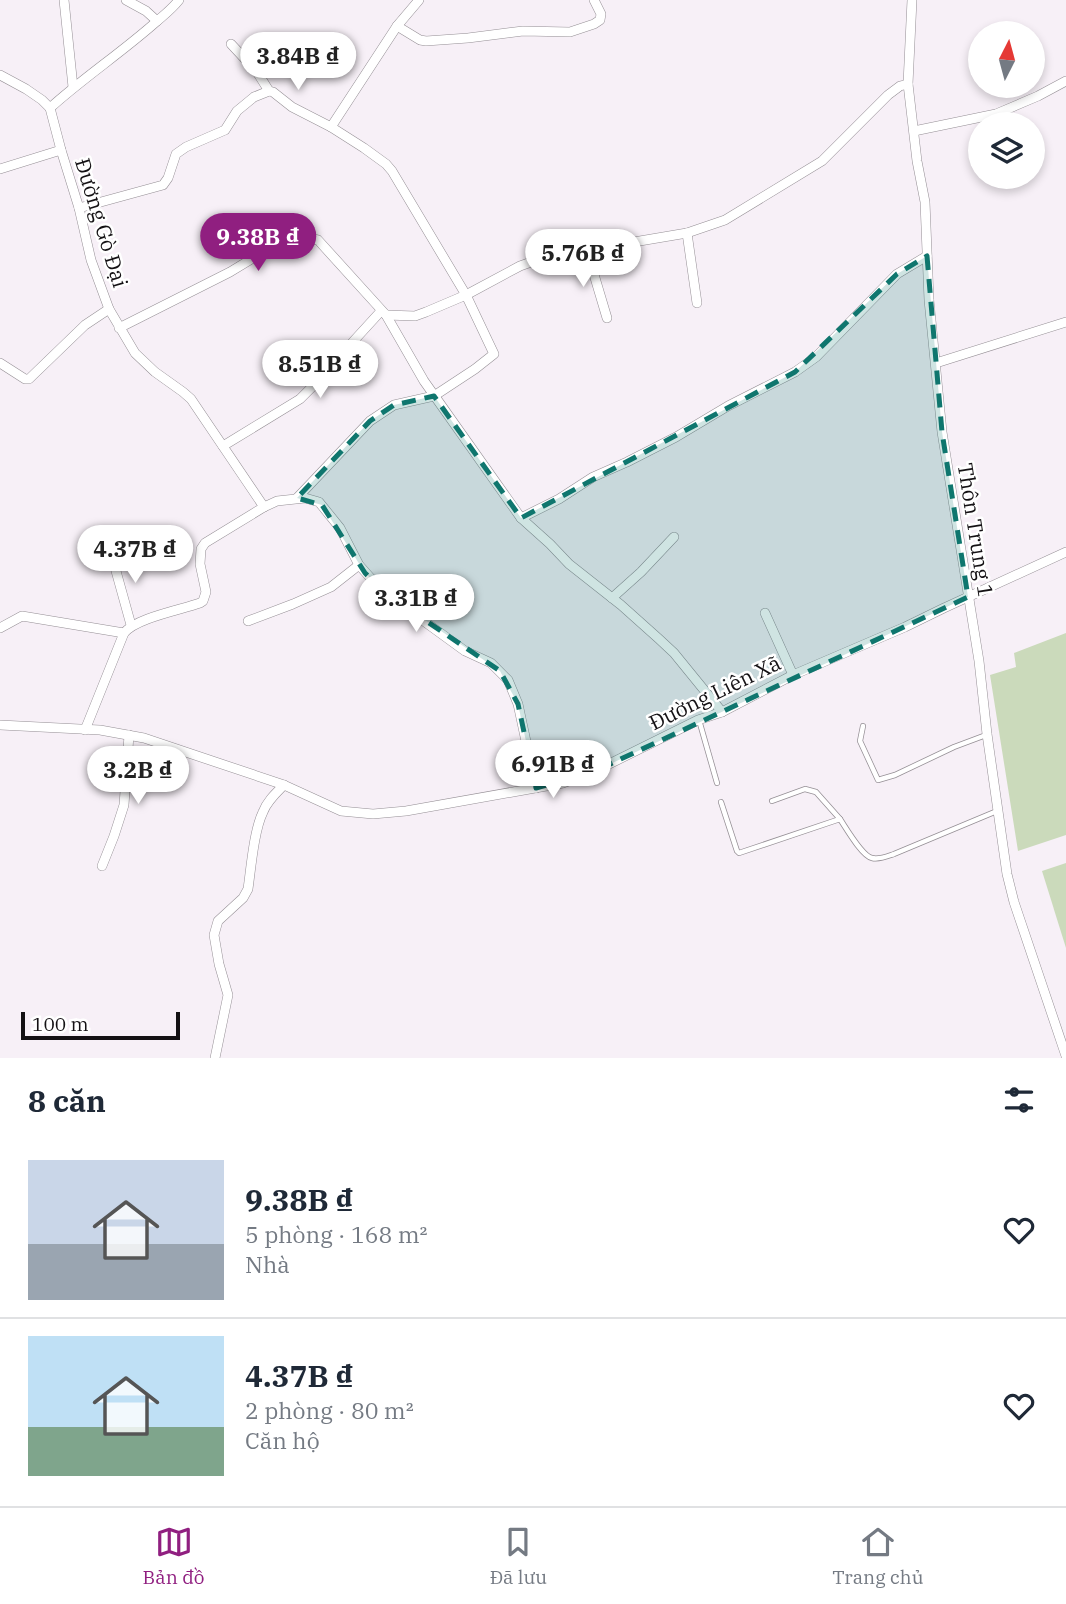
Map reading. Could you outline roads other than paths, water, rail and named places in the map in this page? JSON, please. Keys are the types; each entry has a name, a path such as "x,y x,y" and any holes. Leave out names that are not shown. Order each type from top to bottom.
{"street":[{"path":"64,0 74,87"},
{"path":"126,0 146,10 157,21"},
{"path":"0,75 26,89 50,108 124,49 179,0"},
{"path":"331,127 397,26 419,0"},
{"path":"397,26 426,41 523,32 570,32 598,22 601,14 594,0"},
{"name":"Thôn Trung 1","path":"912,0 908,84 916,161 925,202 929,300 942,432 979,661 1007,873 1014,902 1066,1056"},
{"path":"232,44 257,72 269,91 300,112 331,127 386,164 466,295 494,354 434,396 394,405 370,421 297,498"},
{"path":"914,131 996,114 1066,81"},
{"path":"384,313 415,316 466,295 534,261 687,233 725,220 812,169 888,95 900,86 908,84"},
{"path":"79,208 163,186 169,178 176,154 225,130 237,111 254,97 269,91"},
{"name":"Đường Gò Đại","path":"50,108 91,260 119,328 143,362 191,399 264,507"},
{"path":"0,169 61,150"},
{"path":"687,233 697,303"},
{"path":"119,328 209,283 281,241 300,236 318,240 384,313 434,396 521,518 569,564 674,653 722,712"},
{"path":"587,251 607,318"},
{"path":"521,518 559,499 593,477 676,437 728,406 795,372 816,357 897,274 927,256"},
{"path":"0,363 29,379 85,325 109,309"},
{"path":"223,446 299,399 384,313"},
{"path":"936,363 1066,322"},
{"path":"85,730 124,633 131,625 203,601 206,592 200,556 205,543 277,501 313,499 322,505 340,528 365,573 388,594 465,651 491,663 508,680 518,704 537,788"},
{"path":"612,598 674,537"},
{"name":"Đường Liên Xã","path":"0,725 100,730 144,738 284,785 341,811 373,814 406,811 563,783 593,772 698,720 722,712 793,675 905,628 1066,552"},
{"path":"111,553 131,625"},
{"path":"248,621 331,587 359,565"},
{"path":"765,613 793,675"},
{"path":"0,628 22,616 124,633"},
{"path":"102,866 124,805 129,735"},
{"path":"215,1058 228,995 216,947 216,926 243,898 248,888 259,822 270,800 284,785"}],"lane":[{"path":"698,720 717,783"},
{"path":"863,726 860,741 878,780 987,734"},
{"path":"772,801 806,789 816,792 865,853 872,858 883,858 998,810"},
{"path":"721,802 739,853 839,820"}]}
